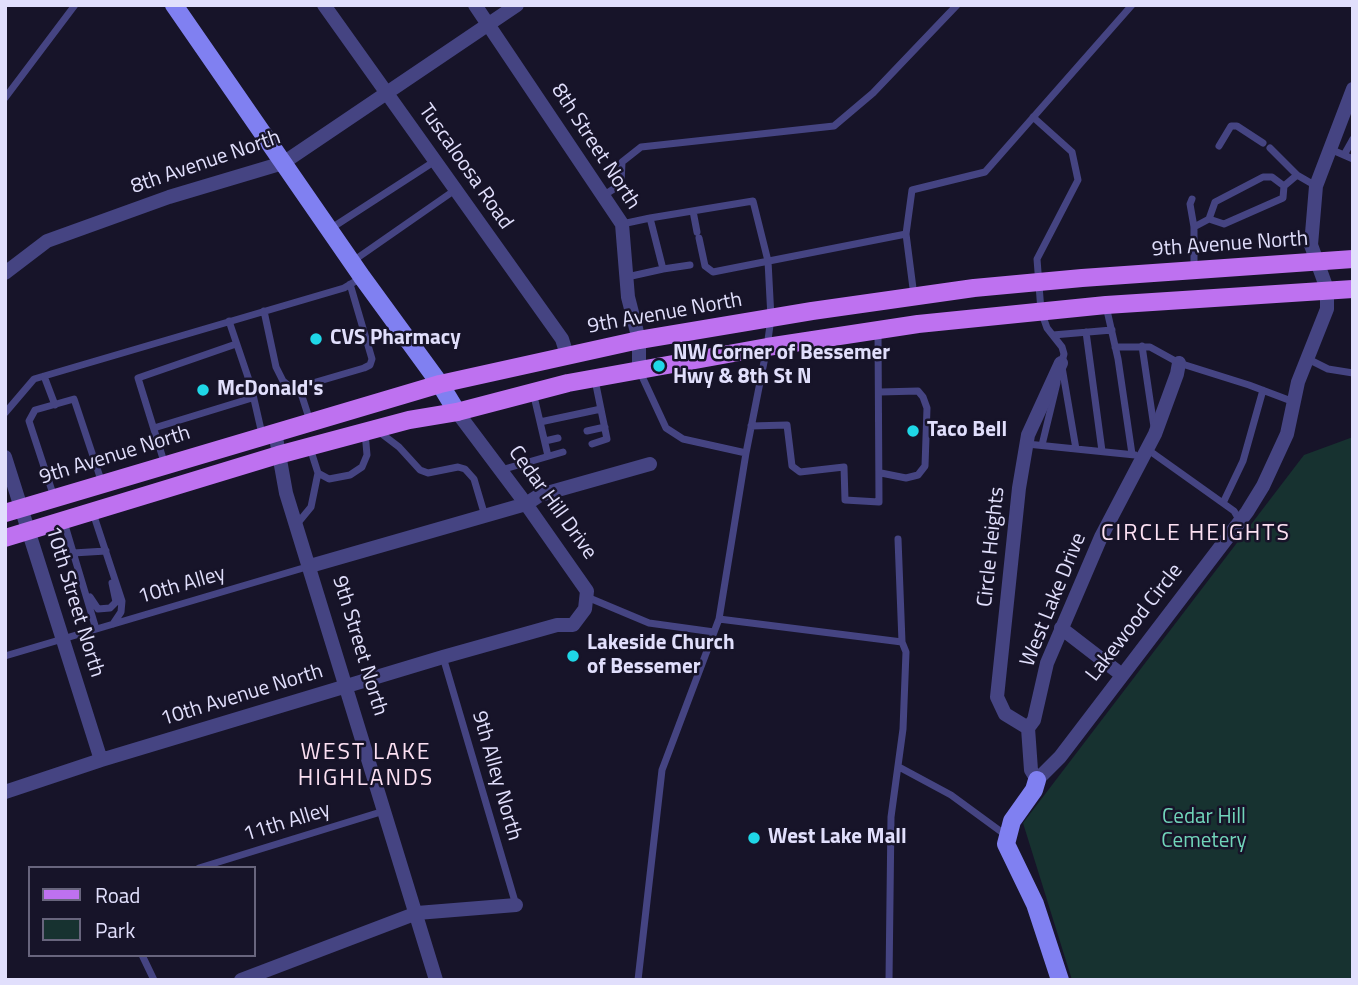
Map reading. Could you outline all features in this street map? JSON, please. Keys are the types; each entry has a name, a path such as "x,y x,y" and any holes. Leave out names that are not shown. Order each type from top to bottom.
{"main road":[{"name":"9th Avenue North","path":"14,511 440,384 639,340 914,296 1038,282 1353,259"},
{"path":"5,538 309,446 409,420 457,412 533,391 595,378 878,330 1106,305 1353,289"}],"street":[{"path":"174,5 329,230 355,275 440,384 457,412"},
{"name":"Tuscaloosa Road","path":"324,5 562,339 567,355"},
{"name":"8th Street North","path":"475,5 622,224 628,297 639,340 639,370"},
{"name":"8th Avenue North","path":"5,273 47,241 169,198 283,163 517,5"},
{"path":"1327,289 1311,245 1316,186 1353,89"},
{"name":"Lakewood Circle","path":"1037,779 1060,757 1240,522 1263,486 1287,434 1298,382 1327,309 1327,289"},
{"name":"Circle Heights","path":"1028,728 1005,714 997,697 1019,488 1028,435 1062,363"},
{"name":"West Lake Drive","path":"1037,779 1031,770 1028,728 1034,720 1047,663 1101,537 1141,454 1155,434 1179,363"},
{"name":"Cedar Hill Drive","path":"457,412 526,504 587,591 587,597"},
{"name":"9th Street North","path":"269,434 278,455 286,493 436,980"},
{"name":"10th Street North","path":"5,457 14,511 30,531 101,760"},
{"path":"310,566 526,504 540,495 650,464"},
{"name":"10th Avenue North","path":"5,792 101,760 443,657 556,625 573,625 585,609 587,597"},
{"path":"1061,628 1122,674"},
{"path":"1037,779 1034,790 1012,821 1006,844 1035,904 1060,980"},
{"path":"241,980 417,913 516,905"}],"lane":[{"path":"5,97 75,5"},
{"path":"603,196 621,184 622,162 641,147 834,126 873,93 957,5"},
{"path":"914,296 906,234 912,190 985,172 1132,5"},
{"path":"1033,117 1072,152 1079,180 1037,259 1041,311 1047,328 1062,347 1064,354 1042,445"},
{"path":"1219,146 1231,126 1237,126 1267,146 1297,175 1316,186"},
{"path":"1344,155 1353,139"},
{"path":"1330,149 1353,159"},
{"path":"329,230 436,161"},
{"path":"1209,219 1224,224 1283,198 1284,186 1297,175"},
{"path":"1194,227 1209,219 1215,202 1263,177 1272,177 1284,186"},
{"path":"5,413 34,379 264,311 355,275 456,189"},
{"path":"1192,200 1190,204 1194,227 1194,270"},
{"path":"622,224 753,201 768,261 771,318 719,619 662,770 638,980"},
{"path":"693,211 705,266 713,272 906,234"},
{"path":"650,218 663,269"},
{"path":"626,277 690,265"},
{"path":"264,311 279,374 290,387 299,387 370,365 371,352 355,275"},
{"path":"1106,305 1141,454"},
{"path":"229,321 251,386 252,398 269,434"},
{"path":"751,426 787,425 792,466 800,472 844,467 845,500 879,502 881,474 878,330"},
{"path":"1053,335 1112,330"},
{"path":"1086,332 1102,451"},
{"path":"165,465 138,378 236,344"},
{"path":"1142,346 1155,434"},
{"path":"1115,347 1150,347 1179,363 1294,402"},
{"path":"1307,358 1328,369 1353,373"},
{"path":"1062,363 1076,449"},
{"path":"639,370 666,428 683,439 746,453"},
{"path":"44,376 54,405"},
{"path":"592,444 607,439 595,378"},
{"path":"299,387 310,421"},
{"path":"1223,503 1243,461 1263,390"},
{"path":"533,391 548,456"},
{"path":"880,392 918,391 927,408 925,466 918,475 906,478 881,474"},
{"path":"154,428 252,398"},
{"path":"54,498 29,421 36,410 74,399 102,484"},
{"path":"540,422 601,409"},
{"path":"587,432 605,427"},
{"path":"318,473 329,479 350,475 362,467 367,455 370,430 400,447 420,470 428,473 450,468 465,469 474,480 485,516"},
{"path":"545,441 558,439"},
{"path":"1027,444 1141,454 1223,503 1234,511 1240,522"},
{"path":"297,524 312,508 318,473 309,446"},
{"path":"500,470 563,452"},
{"path":"93,512 122,601 121,612 112,624"},
{"path":"64,521 96,629"},
{"path":"890,980 891,817 899,767 906,652 902,642 898,539"},
{"path":"73,553 106,553"},
{"path":"85,592 98,609 110,608 116,602 105,562 106,553"},
{"name":"10th Alley","path":"5,656 310,566"},
{"path":"587,597 649,623 714,632"},
{"path":"719,619 902,642"},
{"name":"9th Alley North","path":"443,657 516,905"},
{"path":"899,767 951,795 1008,837"},
{"name":"11th Alley","path":"206,866 385,811"},
{"path":"143,957 154,980"}],"green space":[{"name":"Cedar Hill Cemetery","path":"1353,437 1353,980 1072,980 1023,823 1304,455"}],"place":[{"name":"CVS Pharmacy","path":"316,339"},
{"name":"NW Corner of Bessemer Hwy & 8th St N","path":"659,366"},
{"name":"McDonald's","path":"203,390"},
{"name":"Taco Bell","path":"913,431"},
{"name":"Lakeside Church of Bessemer","path":"573,656"},
{"name":"West Lake Mall","path":"754,838"}],"district":[{"name":"CIRCLE HEIGHTS","path":"1196,534"},
{"name":"WEST LAKE HIGHLANDS","path":"366,766"}]}
